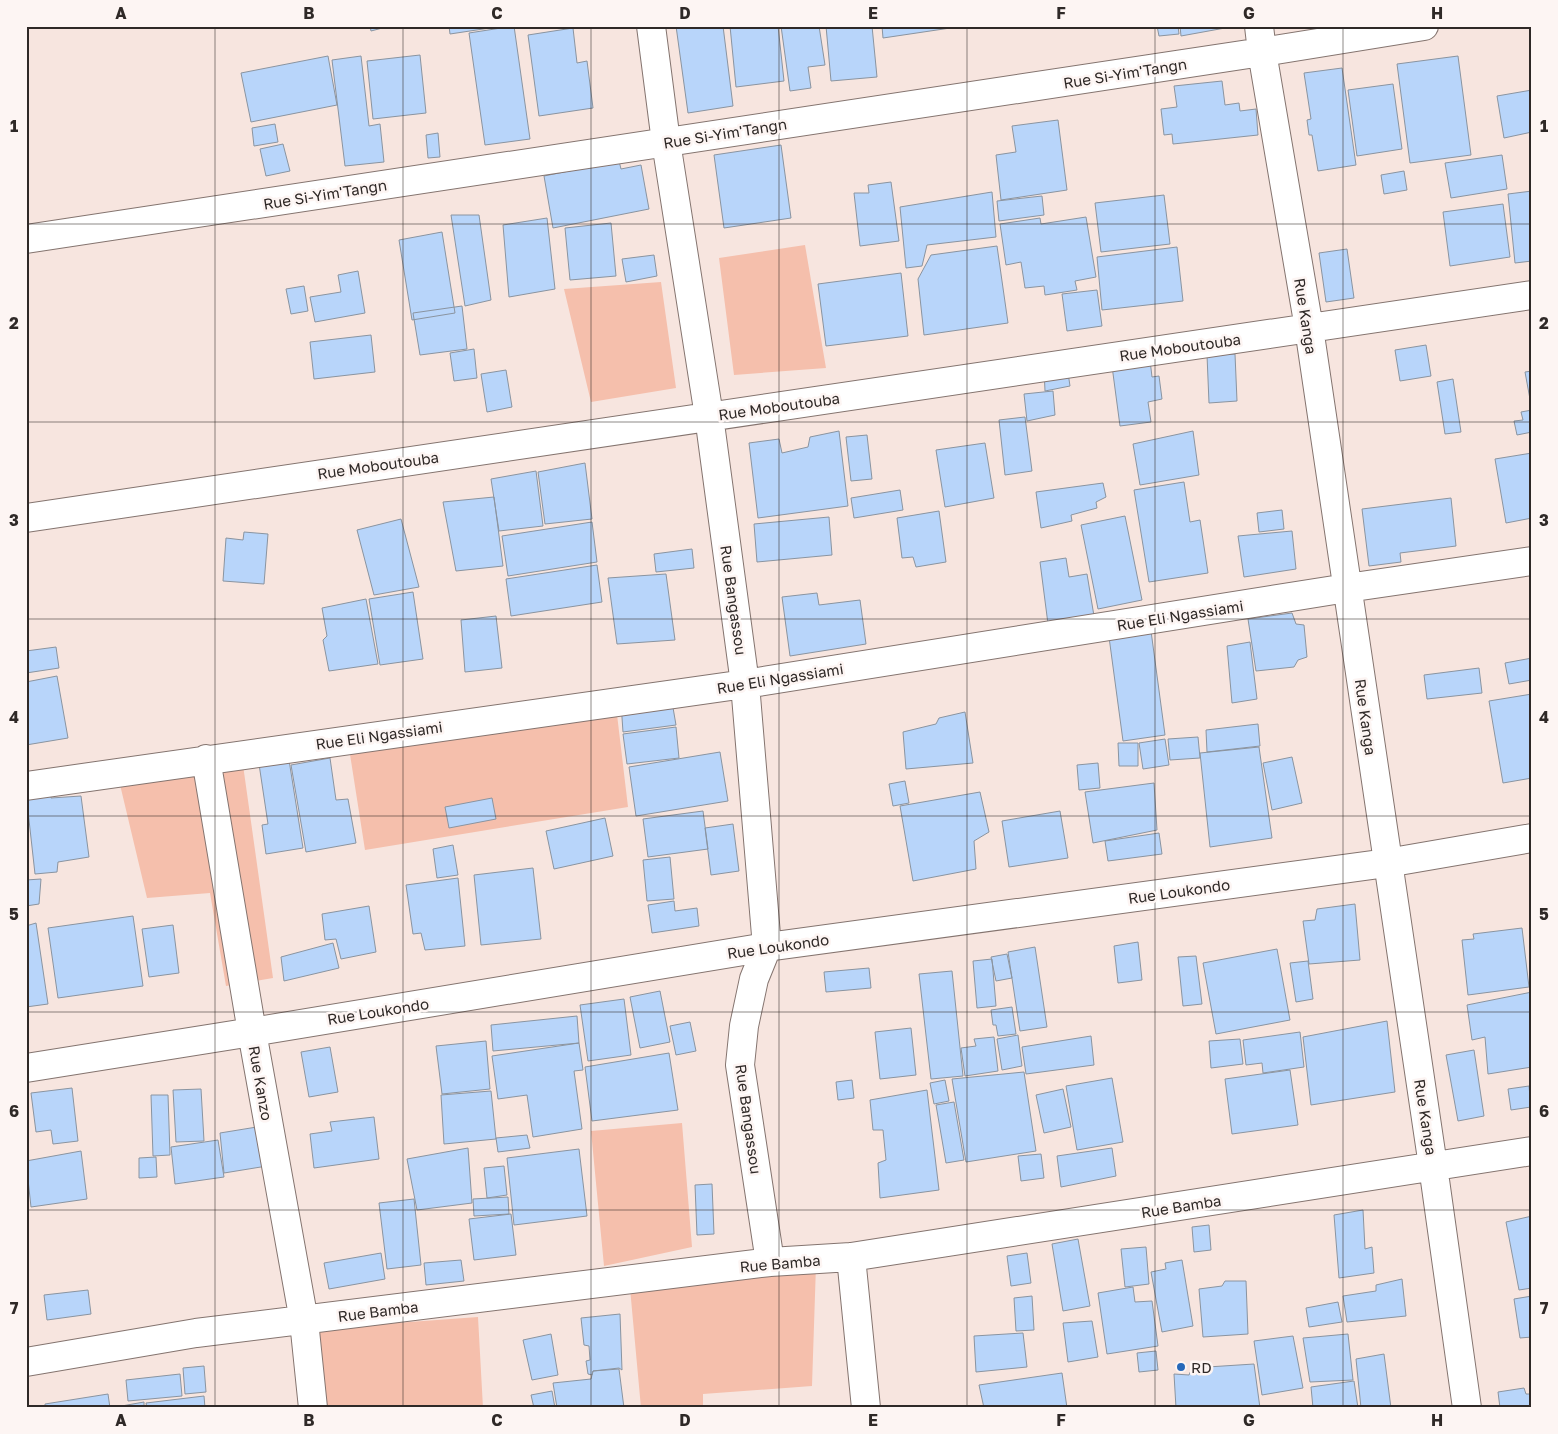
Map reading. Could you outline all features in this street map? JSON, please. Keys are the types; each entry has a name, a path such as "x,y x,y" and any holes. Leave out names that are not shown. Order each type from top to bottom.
{"street":[{"name":"Rue Bangassou","path":"651,26 666,142 709,416 745,684 766,947 752,988 744,1026 740,1064 770,1262"},
{"name":"Rue Si-Yim'Tangn","path":"26,240 666,142 1260,39 1424,26"},
{"name":"Rue Kanga","path":"1260,39 1308,328 1433,1166 1467,1408"},
{"name":"Rue Moboutouba","path":"26,518 1532,296"},
{"name":"Rue Eli Ngassiami","path":"26,786 745,684 1347,588 1532,561"},
{"name":"Rue Kanzo","path":"206,759 252,1032 304,1321 313,1408"},
{"name":"Rue Loukondo","path":"26,1068 766,947 1387,863 1532,838"},
{"name":"Rue Bamba","path":"26,1362 196,1333 770,1262 851,1257 1532,1151"},
{"path":"851,1257 866,1408"}],"shaded area":[{"path":"805,245 826,368 734,375 719,258"},
{"path":"661,282 676,388 591,402 564,289"},
{"path":"616,706 628,807 365,850 349,748"},
{"path":"243,765 273,978 226,986 210,893 147,898 117,772"},
{"path":"682,1123 692,1247 604,1266 591,1131"},
{"path":"816,1265 812,1386 703,1394 703,1408 641,1408 630,1288"},
{"path":"478,1317 483,1408 327,1408 314,1329"}],"building":[{"path":"370,26 390,26 371,31"},
{"path":"449,26 503,26 450,34"},
{"path":"514,26 530,139 485,145 469,33"},
{"path":"676,26 723,26 733,106 688,113"},
{"path":"730,26 778,26 784,81 736,87"},
{"path":"781,26 819,26 825,65 808,67 811,88 790,91"},
{"path":"826,26 872,26 877,77 831,81"},
{"path":"882,26 957,26 957,27 883,38"},
{"path":"1157,26 1178,26 1179,34 1159,36"},
{"path":"1180,26 1225,26 1225,28 1181,36"},
{"path":"573,28 577,63 587,61 593,108 539,116 528,35"},
{"path":"420,55 426,113 373,119 367,61"},
{"path":"328,56 337,105 251,122 241,73"},
{"path":"361,56 369,126 380,124 384,162 345,166 332,60"},
{"path":"1458,56 1471,155 1410,163 1397,64"},
{"path":"1342,68 1356,165 1318,171 1312,135 1309,135 1307,120 1311,119 1304,73"},
{"path":"1222,81 1225,105 1239,103 1240,111 1256,109 1258,135 1173,144 1172,134 1164,135 1161,109 1177,107 1174,86"},
{"path":"1393,84 1402,149 1357,156 1348,90"},
{"path":"1532,90 1532,132 1504,138 1497,96"},
{"path":"1058,120 1067,190 1001,200 996,155 1016,152 1012,126"},
{"path":"275,124 278,142 254,146 252,128"},
{"path":"438,133 440,157 428,158 426,135"},
{"path":"283,144 290,171 266,176 260,149"},
{"path":"781,145 791,218 724,228 714,155"},
{"path":"1502,155 1507,189 1451,198 1445,163"},
{"path":"619,161 621,169 641,165 649,209 553,228 544,176"},
{"path":"1404,171 1407,190 1384,194 1381,175"},
{"path":"891,182 899,241 860,246 854,193 869,193 868,185"},
{"path":"1532,191 1532,261 1515,263 1508,194"},
{"path":"992,192 996,237 927,245 922,266 906,268 900,207"},
{"path":"1164,195 1170,244 1101,252 1095,203"},
{"path":"1042,196 1044,215 999,221 997,201"},
{"path":"1503,204 1510,257 1450,266 1443,212"},
{"path":"451,215 479,215 491,300 465,306"},
{"path":"1086,217 1096,277 1075,281 1077,290 1045,295 1044,286 1025,288 1021,262 1006,265 1000,224 1040,218 1041,224"},
{"path":"547,218 555,289 509,297 503,225"},
{"path":"611,223 616,276 570,280 565,228"},
{"path":"442,232 455,313 412,320 399,240"},
{"path":"997,246 1008,323 924,335 918,279 931,255"},
{"path":"1177,247 1183,301 1102,310 1097,257"},
{"path":"1347,249 1354,298 1326,302 1319,253"},
{"path":"654,255 657,276 626,282 622,259"},
{"path":"358,271 365,313 315,322 310,297 341,292 338,275"},
{"path":"901,273 908,336 826,346 818,284"},
{"path":"304,286 308,311 291,314 286,289"},
{"path":"1097,290 1102,326 1067,331 1062,294"},
{"path":"462,306 467,349 420,355 413,313"},
{"path":"371,335 375,372 314,379 310,342"},
{"path":"1426,345 1431,376 1400,381 1395,350"},
{"path":"474,349 477,378 454,381 450,353"},
{"path":"1235,354 1237,401 1209,403 1207,355"},
{"path":"1150,360 1152,377 1159,376 1162,399 1148,402 1151,422 1120,426 1112,366"},
{"path":"1067,366 1070,386 1045,391 1044,369"},
{"path":"506,370 512,407 487,412 481,374"},
{"path":"1532,371 1532,410 1525,372"},
{"path":"1453,379 1461,432 1445,434 1437,382"},
{"path":"1053,391 1055,415 1027,421 1024,394"},
{"path":"1532,410 1532,432 1517,435 1514,421 1523,420 1521,412"},
{"path":"1025,417 1032,471 1005,475 999,420"},
{"path":"839,431 848,506 758,518 749,443 779,439 782,453 808,447 810,437"},
{"path":"1193,431 1199,475 1140,485 1133,444"},
{"path":"867,435 872,479 851,481 846,437"},
{"path":"985,443 994,498 945,507 936,450"},
{"path":"1532,453 1532,518 1506,523 1495,459"},
{"path":"585,463 592,519 545,524 538,472"},
{"path":"536,471 543,526 499,531 491,479"},
{"path":"1184,482 1190,522 1200,520 1208,573 1149,582 1134,490"},
{"path":"1103,483 1106,497 1096,502 1097,508 1071,515 1072,521 1041,528 1036,492"},
{"path":"900,490 903,510 854,518 851,498"},
{"path":"494,497 503,566 456,571 443,502"},
{"path":"1451,498 1456,546 1400,553 1401,562 1369,566 1362,509"},
{"path":"1282,510 1284,529 1259,532 1257,513"},
{"path":"939,511 946,562 916,567 913,557 902,558 897,518"},
{"path":"1125,516 1142,600 1098,609 1081,525"},
{"path":"829,517 832,555 757,562 754,524"},
{"path":"401,519 419,587 374,595 357,530"},
{"path":"592,522 597,562 508,576 502,536"},
{"path":"1292,531 1296,569 1244,577 1238,536"},
{"path":"244,532 268,534 264,584 223,581 226,538 243,540"},
{"path":"692,549 694,568 656,572 654,554"},
{"path":"1066,558 1069,577 1087,574 1094,616 1048,624 1040,562"},
{"path":"597,565 602,602 511,616 506,579"},
{"path":"666,574 675,640 617,644 608,578"},
{"path":"413,592 423,659 380,665 369,599"},
{"path":"817,593 819,605 860,600 866,644 790,656 782,597"},
{"path":"366,599 378,664 329,671 323,640 327,636 322,608"},
{"path":"1292,613 1296,624 1304,625 1307,657 1298,660 1294,667 1256,671 1248,619"},
{"path":"496,616 502,668 465,672 461,620"},
{"path":"1151,631 1165,735 1123,741 1109,637"},
{"path":"1250,642 1257,699 1232,703 1227,646"},
{"path":"56,647 59,668 26,673 26,651"},
{"path":"1532,658 1532,680 1509,684 1505,663"},
{"path":"1479,668 1482,693 1427,699 1424,675"},
{"path":"57,676 68,738 26,745 26,682"},
{"path":"1532,694 1532,778 1503,783 1489,701"},
{"path":"671,696 676,725 623,732 621,703"},
{"path":"965,712 973,763 906,769 903,732 936,724 939,718"},
{"path":"1258,724 1260,746 1207,752 1206,730"},
{"path":"676,727 679,758 627,764 623,734"},
{"path":"1198,737 1200,758 1170,760 1168,739"},
{"path":"1165,739 1169,765 1143,769 1139,743"},
{"path":"1118,743 1138,743 1138,766 1119,766"},
{"path":"1259,747 1272,838 1210,847 1200,753"},
{"path":"720,752 728,801 636,816 629,767"},
{"path":"1292,757 1302,803 1272,810 1263,763"},
{"path":"330,758 336,800 348,799 356,843 306,852 291,765"},
{"path":"289,760 303,848 266,854 262,825 268,824 259,764"},
{"path":"1098,763 1100,788 1079,790 1077,765"},
{"path":"905,781 909,803 893,806 889,784"},
{"path":"1154,783 1157,830 1093,843 1085,792"},
{"path":"51,789 51,798 81,796 89,857 58,862 57,872 35,874 26,793"},
{"path":"980,792 989,832 974,841 976,869 913,881 900,806"},
{"path":"492,798 496,819 449,828 445,807"},
{"path":"703,811 708,849 648,857 643,819"},
{"path":"1060,811 1068,858 1009,867 1002,821"},
{"path":"605,818 613,856 554,869 546,831"},
{"path":"733,824 739,871 711,875 705,828"},
{"path":"1159,833 1162,854 1108,861 1105,841"},
{"path":"453,845 458,875 437,878 433,849"},
{"path":"670,857 674,899 647,901 643,860"},
{"path":"533,868 541,939 481,945 474,875"},
{"path":"458,878 465,946 425,950 421,933 413,934 406,885"},
{"path":"41,879 39,904 26,906 26,880"},
{"path":"674,901 675,911 697,908 699,926 652,933 648,905"},
{"path":"1355,904 1360,960 1309,964 1303,921 1315,920 1317,909"},
{"path":"369,906 376,952 341,959 336,939 325,940 322,914"},
{"path":"133,916 143,986 58,998 48,928"},
{"path":"36,923 48,1004 26,1007 26,926"},
{"path":"173,925 179,973 149,977 142,929"},
{"path":"1522,928 1529,987 1468,995 1462,940 1474,939 1473,934"},
{"path":"1138,942 1142,980 1118,983 1114,946"},
{"path":"333,943 339,968 284,981 281,957"},
{"path":"1035,947 1047,1027 1020,1031 1008,952"},
{"path":"1277,949 1290,1020 1216,1034 1203,963"},
{"path":"1007,954 1012,978 996,981 991,957"},
{"path":"1196,956 1202,1004 1183,1006 1178,957"},
{"path":"992,959 996,1006 977,1008 973,961"},
{"path":"1308,961 1313,999 1296,1002 1290,963"},
{"path":"869,968 871,988 826,992 824,972"},
{"path":"952,971 963,1076 931,1079 919,974"},
{"path":"660,991 670,1042 640,1048 630,997"},
{"path":"1532,992 1532,1067 1488,1074 1485,1037 1472,1040 1467,1005"},
{"path":"624,999 631,1055 588,1061 580,1005"},
{"path":"1012,1007 1016,1034 998,1036 996,1025 993,1025 991,1010"},
{"path":"577,1016 579,1043 493,1051 491,1025"},
{"path":"1387,1021 1395,1092 1311,1105 1303,1037"},
{"path":"690,1022 696,1051 676,1055 670,1026"},
{"path":"911,1028 916,1075 880,1079 875,1032"},
{"path":"1300,1032 1304,1067 1263,1073 1262,1063 1246,1065 1243,1040"},
{"path":"1018,1035 1022,1066 1002,1070 997,1039"},
{"path":"1091,1036 1094,1065 1026,1074 1022,1047"},
{"path":"994,1037 998,1071 965,1076 961,1048 976,1046 974,1039"},
{"path":"1240,1039 1243,1064 1211,1068 1209,1041"},
{"path":"486,1041 490,1089 442,1094 436,1046"},
{"path":"579,1043 583,1070 574,1071 582,1129 533,1137 527,1095 498,1099 492,1056"},
{"path":"330,1047 338,1092 309,1097 301,1052"},
{"path":"1474,1050 1484,1116 1458,1121 1446,1055"},
{"path":"669,1053 678,1110 592,1121 585,1067"},
{"path":"1290,1070 1298,1125 1232,1134 1225,1079"},
{"path":"1024,1072 1036,1151 966,1162 952,1079"},
{"path":"1112,1078 1123,1142 1077,1150 1066,1086"},
{"path":"852,1080 854,1098 838,1100 836,1082"},
{"path":"945,1080 949,1101 934,1104 930,1083"},
{"path":"1529,1086 1531,1107 1511,1110 1508,1089"},
{"path":"72,1088 78,1141 53,1144 51,1130 36,1132 31,1093"},
{"path":"201,1089 204,1141 176,1142 173,1090"},
{"path":"1063,1089 1071,1127 1044,1133 1036,1095"},
{"path":"927,1090 939,1190 880,1198 878,1163 886,1160 883,1130 873,1130 870,1100"},
{"path":"491,1091 496,1139 444,1144 441,1095"},
{"path":"151,1095 168,1095 170,1155 153,1156"},
{"path":"954,1102 964,1160 946,1163 936,1105"},
{"path":"374,1117 379,1159 314,1168 310,1134 332,1131 330,1122"},
{"path":"263,1126 267,1166 224,1173 220,1133"},
{"path":"527,1135 530,1148 498,1152 496,1138"},
{"path":"218,1140 224,1177 175,1184 171,1147"},
{"path":"468,1148 472,1203 417,1210 407,1159"},
{"path":"1112,1148 1116,1176 1061,1187 1057,1156"},
{"path":"579,1149 587,1216 514,1225 507,1158"},
{"path":"81,1151 87,1199 31,1207 26,1161"},
{"path":"1041,1154 1044,1178 1021,1181 1018,1156"},
{"path":"156,1157 157,1177 139,1178 139,1158"},
{"path":"504,1166 507,1195 487,1198 484,1168"},
{"path":"712,1184 714,1234 697,1235 695,1185"},
{"path":"508,1197 509,1214 474,1216 473,1199"},
{"path":"414,1199 421,1265 387,1269 379,1203"},
{"path":"1363,1210 1365,1249 1372,1247 1374,1273 1339,1278 1334,1215"},
{"path":"511,1214 516,1255 474,1260 469,1219"},
{"path":"1532,1216 1532,1288 1519,1290 1506,1222"},
{"path":"1209,1225 1211,1250 1194,1252 1192,1227"},
{"path":"1078,1239 1090,1306 1063,1311 1052,1244"},
{"path":"1146,1247 1149,1284 1125,1287 1121,1249"},
{"path":"381,1253 385,1279 329,1289 324,1263"},
{"path":"1027,1253 1031,1283 1011,1286 1007,1256"},
{"path":"461,1260 464,1281 426,1285 424,1263"},
{"path":"1182,1260 1193,1326 1162,1332 1151,1272 1166,1269 1165,1263"},
{"path":"1402,1279 1406,1316 1347,1322 1343,1296 1376,1291 1376,1285"},
{"path":"1225,1281 1246,1281 1248,1334 1203,1337 1199,1289 1222,1286"},
{"path":"1133,1287 1135,1302 1152,1301 1158,1346 1107,1354 1098,1293"},
{"path":"88,1290 91,1314 47,1320 44,1295"},
{"path":"1032,1296 1034,1330 1016,1331 1014,1298"},
{"path":"1532,1296 1532,1337 1520,1338 1514,1299"},
{"path":"1338,1302 1342,1322 1309,1327 1306,1308"},
{"path":"620,1314 622,1370 619,1368 593,1371 592,1375 588,1374 586,1361 590,1360 589,1346 584,1345 581,1318"},
{"path":"1092,1321 1098,1357 1068,1362 1063,1323"},
{"path":"1023,1333 1027,1367 976,1372 974,1336"},
{"path":"551,1334 558,1375 532,1380 523,1340"},
{"path":"1348,1334 1353,1380 1310,1382 1303,1338"},
{"path":"1293,1336 1303,1388 1262,1395 1254,1341"},
{"path":"1156,1351 1158,1370 1139,1372 1137,1353"},
{"path":"1384,1354 1391,1408 1361,1408 1356,1359"},
{"path":"1254,1364 1260,1408 1176,1408 1174,1374 1189,1375 1192,1368"},
{"path":"204,1366 206,1392 185,1394 183,1368"},
{"path":"619,1369 624,1408 557,1408 553,1383 591,1379 593,1371"},
{"path":"1062,1373 1067,1408 984,1408 979,1385"},
{"path":"180,1374 182,1396 128,1401 126,1380"},
{"path":"1354,1381 1358,1408 1313,1408 1311,1387"},
{"path":"1524,1388 1526,1394 1532,1394 1532,1408 1500,1408 1498,1392"},
{"path":"552,1391 555,1408 534,1408 531,1395"},
{"path":"108,1394 110,1408 45,1408 45,1404"},
{"path":"204,1396 205,1408 147,1408 146,1403"},
{"path":"144,1402 144,1408 116,1408 116,1407"}],"place":[{"name":"RD","path":"1181,1367"}]}
